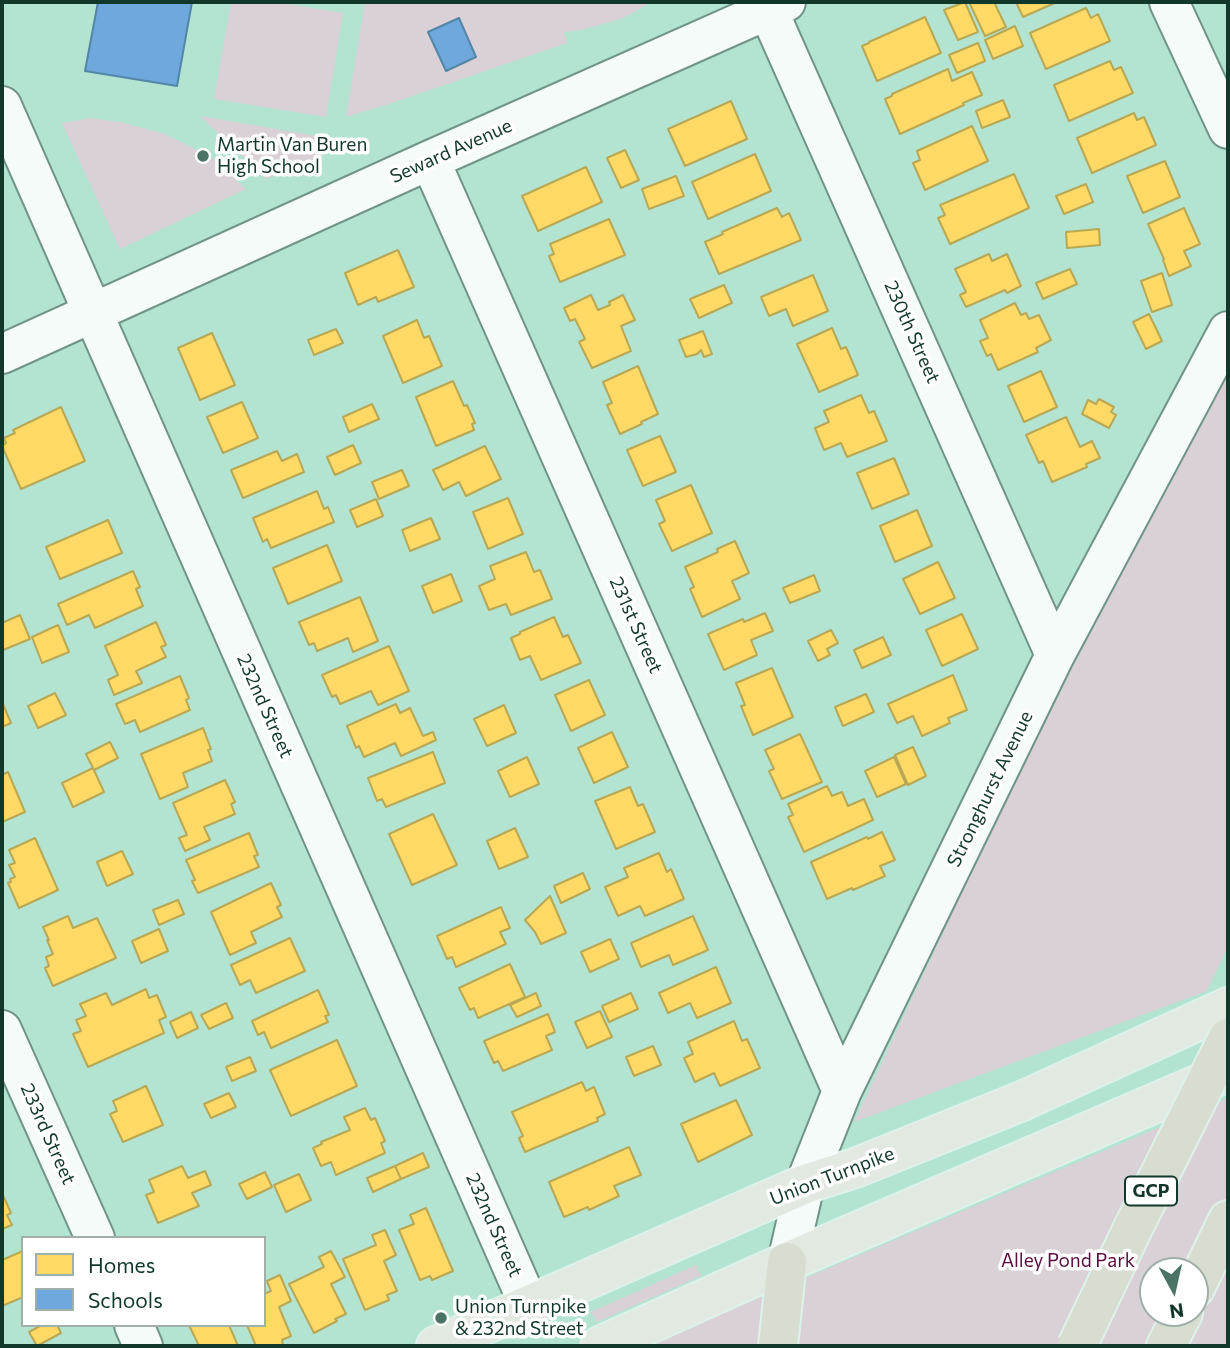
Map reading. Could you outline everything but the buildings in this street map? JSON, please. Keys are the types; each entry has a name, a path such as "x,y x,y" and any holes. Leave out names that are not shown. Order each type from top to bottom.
{"highway":[{"name":"GCP","path":"1077,1346 1132,1228 1228,1038"},
{"path":"1209,1259 1228,1220"},
{"path":"778,1346 787,1262"},
{"path":"1166,1346 1176,1327"}],"main road":[{"name":"Union Turnpike","path":"436,1346 805,1184 855,1168 1022,1101 1228,1007"},
{"path":"600,1346 787,1262 1228,1072"}],"street":[{"path":"1169,2 1228,129"},
{"name":"Seward Avenue","path":"2,354 777,6"},
{"name":"230th Street","path":"777,6 1055,655"},
{"name":"232nd Street","path":"2,106 529,1305"},
{"name":"231st Street","path":"430,160 842,1091"},
{"name":"Stronghurst Avenue","path":"787,1262 805,1184 842,1091 1055,655 1228,331"},
{"name":"233rd Street","path":"2,1030 94,1236"},
{"path":"135,1327 143,1346"}],"green space":[{"path":"231,2 276,2 343,13 326,117 214,99"},
{"path":"365,2 650,2 618,20 564,32 567,43 346,117"},
{"path":"200,116 352,142 266,179"},
{"path":"90,118 120,122 165,134 214,159 246,189 120,249 62,123"},
{"path":"1228,356 1228,946 1207,991 854,1122 1068,666"},
{"name":"Alley Pond Park","path":"1228,1098 1228,1346 649,1346 735,1308"},
{"path":"696,1265 701,1276 597,1322 591,1312"}],"place":[{"name":"Martin Van Buren High School","path":"203,156"},
{"name":"Union Turnpike & 232nd Street","path":"441,1318"}]}
